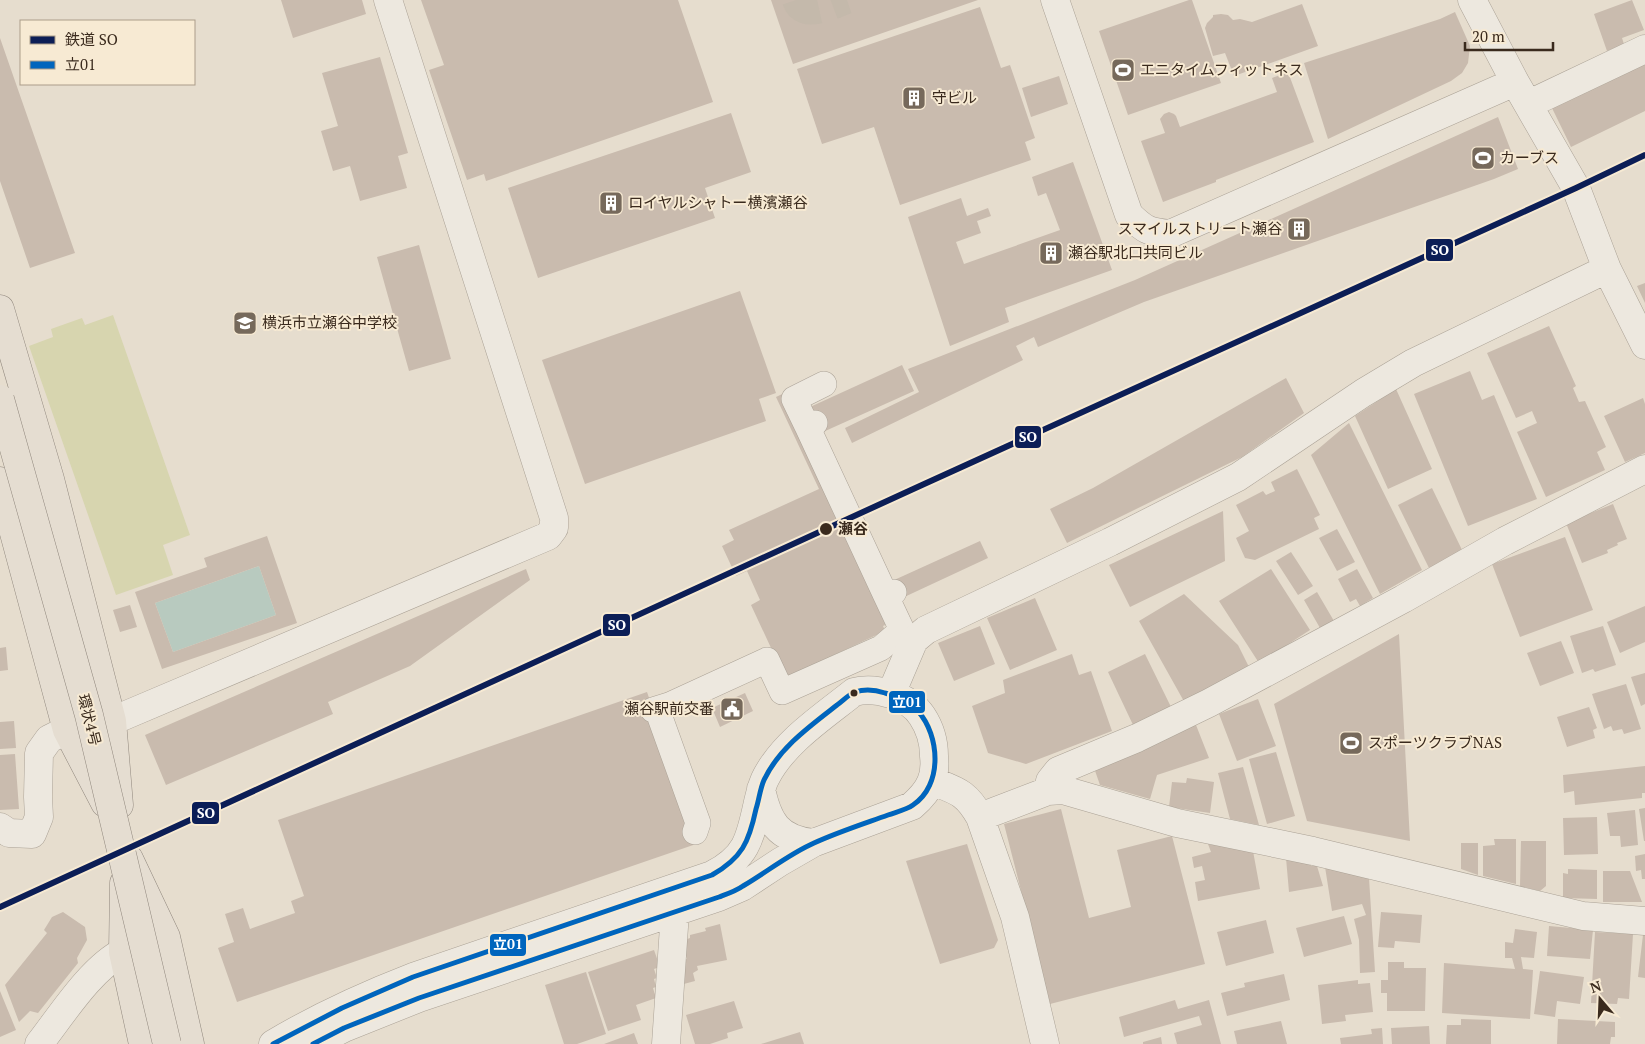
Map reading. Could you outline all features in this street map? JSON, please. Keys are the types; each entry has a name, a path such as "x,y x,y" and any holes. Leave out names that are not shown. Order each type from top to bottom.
{"main road":[{"path":"0,309 50,479 112,721 123,843 123,952 144,1044"},
{"name":"環状4号","path":"0,398 89,715 167,1044"},
{"path":"0,481 67,730 123,843 166,937 190,1044"}],"street":[{"path":"0,827 9,832 32,834 39,816 38,753 49,739 67,730 112,721 548,536 554,528 554,518 388,0"},
{"path":"1055,0 1129,215 1152,233 1170,234 1522,93 1645,49"},
{"path":"1472,0 1576,188 1607,270 1645,345"},
{"path":"891,694 914,640 926,630 1110,542 1238,477 1363,393 1413,363 1607,270"},
{"path":"695,832 698,823 655,710 767,660 782,692 879,644 902,630 890,594 811,425 794,399 824,384"},
{"path":"1048,791 1050,781 1058,771 1137,738 1209,703 1403,599 1505,541 1645,469"},
{"path":"273,1044 313,1020 368,994 412,977 712,875 727,867 739,856 747,843 766,777 788,746 854,692 871,689 891,694 921,714 931,733 935,768 932,781 924,795 912,806 813,843 742,887 675,912 420,998 344,1028 313,1044"},
{"path":"932,781 957,791 966,797 980,817 1015,918 1045,1044"},
{"path":"761,789 769,818 778,830 790,838 813,843"},
{"path":"980,817 1048,791 1062,790 1177,823 1313,851 1583,916 1645,921"},
{"path":"666,1044 675,912"},
{"path":"40,1044 98,971 123,952 166,937"}],"shaded area":[{"path":"113,315 190,535 163,545 173,575 116,595 29,346 53,337 51,329 82,318 85,325"},
{"path":"259,566 276,615 173,652 155,603"}],"building":[{"path":"281,0 362,0 366,14 293,38"},
{"path":"421,0 678,0 713,102 486,181 484,174 467,180 429,70 444,65"},
{"path":"771,0 978,0 793,64"},
{"path":"1192,0 1221,83 1128,115 1099,31"},
{"path":"1632,0 1644,30 1622,38 1624,44 1607,51 1594,14"},
{"path":"1302,4 1318,46 1234,76 1225,53 1213,56 1205,28 1213,15 1228,15 1233,20 1240,19 1252,22"},
{"name":"守ビル","path":"980,7 1001,68 1010,65 1035,138 1025,142 1031,160 900,205 874,127 822,144 797,69"},
{"path":"1455,12 1470,46 1468,63 1462,73 1451,81 1328,139 1304,63 1440,19"},
{"path":"0,38 75,253 30,268 0,181"},
{"path":"380,57 408,153 398,156 407,188 360,201 350,166 333,171 321,131 338,126 322,73"},
{"path":"1645,62 1645,111 1571,147 1552,108"},
{"path":"1288,72 1314,142 1163,202 1141,141 1165,133 1160,119 1164,114 1169,112 1174,114 1180,127 1277,92 1272,78"},
{"path":"1059,76 1068,104 1031,117 1022,88"},
{"name":"ロイヤルシャトー横濱瀬谷","path":"731,113 751,172 705,188 715,218 538,278 508,188"},
{"name":"スマイルストリート瀬谷","path":"1498,117 1518,169 1144,302 1038,347 1034,337 1016,346 1023,360 852,443 845,428 919,392 908,369 1135,280"},
{"name":"瀬谷駅北口共同ビル","path":"1073,162 1112,270 1005,308 1009,322 950,346 908,217 961,198 967,216 988,208 991,216 977,221 981,233 956,242 964,264 1060,230 1046,193 1038,196 1032,177"},
{"path":"419,245 451,359 409,371 377,257"},
{"path":"1645,283 1645,303 1637,286"},
{"path":"740,291 776,393 759,399 766,421 585,484 542,360"},
{"path":"1549,326 1576,386 1573,388 1579,402 1585,401 1606,447 1597,452 1605,470 1546,497 1517,432 1537,423 1532,411 1516,418 1487,353"},
{"path":"902,365 914,391 823,432 892,581 980,541 988,558 900,599 907,615 883,626 885,631 785,678 751,605 760,600 747,571 736,576 722,546 734,540 729,530 819,489 776,397 820,376 808,401 810,407"},
{"path":"1470,371 1482,400 1494,395 1537,499 1468,526 1414,394"},
{"path":"1286,378 1304,413 1242,457 1067,543 1050,509 1093,488"},
{"path":"1396,389 1432,469 1388,489 1355,416"},
{"path":"1643,398 1645,404 1645,453 1625,462 1604,416"},
{"path":"1349,423 1422,570 1380,594 1311,455"},
{"path":"1297,469 1320,515 1314,518 1319,529 1255,560 1245,558 1236,538 1249,531 1236,505 1263,491 1266,495 1275,491 1271,482"},
{"path":"1432,488 1463,552 1429,568 1398,505"},
{"path":"1613,504 1627,539 1607,550 1608,553 1582,563 1566,523"},
{"path":"1223,511 1225,561 1130,607 1109,565"},
{"path":"1337,529 1355,562 1337,571 1319,538"},
{"path":"267,536 297,623 162,669 135,592 207,567 204,558","holes":["259,566 276,615 173,652 155,603"]},
{"path":"1565,537 1593,610 1520,637 1492,564"},
{"path":"1291,552 1313,586 1298,595 1276,561"},
{"path":"526,569 530,580 410,666 328,702 333,714 166,785 145,735"},
{"path":"1271,569 1310,630 1259,663 1219,601"},
{"path":"1357,569 1373,598 1360,606 1356,599 1350,602 1338,579"},
{"path":"1317,592 1334,621 1320,628 1304,600"},
{"path":"1184,594 1238,645 1250,669 1186,705 1139,621"},
{"path":"1035,598 1057,650 1010,670 987,618"},
{"path":"130,605 137,627 120,632 113,610"},
{"path":"1645,606 1645,642 1620,653 1607,622"},
{"path":"980,626 995,664 954,681 938,643"},
{"path":"1603,626 1616,665 1595,672 1593,669 1582,673 1570,636"},
{"path":"1399,634 1410,841 1307,821 1274,704"},
{"path":"1561,641 1574,673 1540,686 1527,653"},
{"path":"6,647 8,670 0,671 0,648"},
{"path":"1072,654 1079,675 1091,671 1112,731 1026,764 988,753 972,706 1005,693 1003,680"},
{"path":"1145,654 1172,709 1134,727 1108,672"},
{"path":"1645,673 1645,704 1641,706 1631,677"},
{"path":"1626,684 1641,729 1624,734 1622,729 1613,731 1611,726 1604,729 1592,694"},
{"path":"647,692 699,843 237,1002 218,948 234,942 225,914 243,908 250,929 295,913 291,901 304,896 278,820"},
{"name":"瀬谷駅前交番","path":"745,693 753,711 720,727 712,708"},
{"path":"1258,699 1276,746 1237,761 1219,714"},
{"path":"1589,707 1597,728 1593,730 1595,738 1567,747 1557,717"},
{"path":"14,721 16,748 0,749 0,722"},
{"path":"1196,725 1209,758 1157,775 1150,799 1100,785 1093,765"},
{"path":"1276,752 1295,816 1267,824 1249,759"},
{"path":"15,754 19,809 0,810 0,755"},
{"path":"1645,766 1645,793 1642,793 1642,798 1575,805 1574,791 1564,793 1563,775"},
{"path":"1243,767 1259,825 1230,819 1218,773"},
{"path":"1187,778 1214,782 1210,813 1169,807 1172,782 1186,783"},
{"path":"1645,808 1645,841 1644,841 1639,809"},
{"path":"1061,809 1089,918 1131,907 1117,850 1172,836 1205,964 1050,1004 1004,824"},
{"path":"1635,810 1638,845 1621,847 1620,836 1610,836 1607,813"},
{"path":"1597,817 1598,854 1564,855 1563,818"},
{"path":"1494,839 1516,839 1516,884 1483,876 1483,846 1495,845"},
{"path":"1521,841 1546,841 1546,886 1540,891 1520,886"},
{"path":"1461,843 1478,843 1478,875 1461,869"},
{"path":"967,844 998,940 994,948 940,964 906,861"},
{"path":"1208,844 1253,851 1260,889 1198,901 1195,882 1205,880 1202,866 1194,868 1192,857 1211,852"},
{"path":"1645,854 1645,879 1642,879 1641,870 1636,871 1635,856"},
{"path":"1286,858 1310,862 1311,866 1317,866 1323,886 1289,892"},
{"path":"1325,867 1369,878 1375,972 1360,973 1359,940 1354,919 1366,915 1362,904 1332,911"},
{"path":"1568,869 1597,870 1597,899 1563,898 1563,873 1568,874"},
{"path":"1603,871 1630,871 1642,902 1603,902"},
{"path":"63,912 85,927 87,940 77,958 78,963 38,1013 30,1011 19,1022 5,985 47,933 44,930 52,917"},
{"path":"1381,912 1422,915 1420,943 1395,941 1394,948 1378,947"},
{"path":"1344,916 1352,944 1304,957 1296,928"},
{"path":"1266,920 1274,953 1226,966 1217,932"},
{"path":"720,924 727,960 697,966 698,970 693,973 695,981 680,985 682,961 687,959 682,941 690,938 690,935 706,931 705,928"},
{"path":"1549,926 1593,930 1590,959 1547,956"},
{"path":"1515,929 1537,932 1534,958 1521,957 1523,969 1533,970 1530,1019 1442,1013 1444,963 1515,969 1512,958 1505,958 1505,942 1513,943"},
{"path":"1595,932 1633,934 1629,999 1618,998 1617,1004 1591,1003"},
{"path":"1643,935 1645,935 1645,978 1638,977"},
{"path":"654,950 660,967 654,969 657,978 654,979 656,987 653,988 656,998 636,1005 641,1020 608,1031 588,972"},
{"path":"1388,962 1404,962 1404,968 1426,968 1425,1011 1387,1011 1387,993 1381,993 1381,980 1388,980"},
{"path":"1540,971 1584,977 1580,1004 1557,1001 1555,1017 1534,1014"},
{"path":"586,972 606,1034 577,1044 564,1044 545,985"},
{"path":"1284,974 1290,1000 1227,1016 1221,993 1245,987 1244,983"},
{"path":"1358,980 1358,984 1370,983 1373,1012 1345,1015 1346,1021 1322,1024 1318,985"},
{"path":"0,991 16,1030 0,1037"},
{"path":"1175,1000 1178,1009 1209,1000 1221,1044 1177,1044 1174,1033 1202,1025 1199,1016 1124,1037 1119,1017"},
{"path":"734,1001 743,1028 727,1033 728,1038 710,1044 695,1044 686,1015"},
{"path":"1461,1019 1491,1020 1491,1044 1446,1044 1447,1025 1461,1025"},
{"path":"1558,1019 1615,1022 1615,1037 1611,1037 1610,1044 1557,1044"},
{"path":"1281,1021 1287,1044 1237,1044 1234,1031"},
{"path":"1429,1026 1430,1044 1392,1044 1391,1028"},
{"path":"1382,1028 1383,1044 1341,1044 1340,1038 1372,1034 1371,1029"},
{"path":"800,1032 804,1044 761,1044"},
{"path":"634,1033 638,1044 604,1044"},
{"path":"1161,1037 1162,1044 1143,1044 1143,1042"}],"tunnel":[{"path":"796,0 805,10 811,11 826,8 847,0"}],"rail line":[{"name":"SO","path":"0,907 1645,155"}],"transit line":[{"name":"立01","path":"273,1044 342,1008 413,977 712,875 722,869 731,862 747,840 763,783 770,768 796,738 853,693 862,690 874,691 898,697 914,707 925,721 931,733 934,746 934,773 930,785 923,796 910,807 814,843 728,894 419,998 344,1028 313,1044"}],"place":[{"name":"エニタイムフィットネス","path":"1123,70"},
{"name":"守ビル","path":"914,98"},
{"name":"カーブス","path":"1483,158"},
{"name":"ロイヤルシャトー横濱瀬谷","path":"611,203"},
{"name":"スマイルストリート瀬谷","path":"1299,229"},
{"name":"瀬谷駅北口共同ビル","path":"1051,253"},
{"name":"横浜市立瀬谷中学校","path":"245,323"},
{"name":"瀬谷","path":"826,529"},
{"name":"瀬谷駅前交番","path":"732,709"},
{"name":"スポーツクラブNAS","path":"1351,743"}]}
